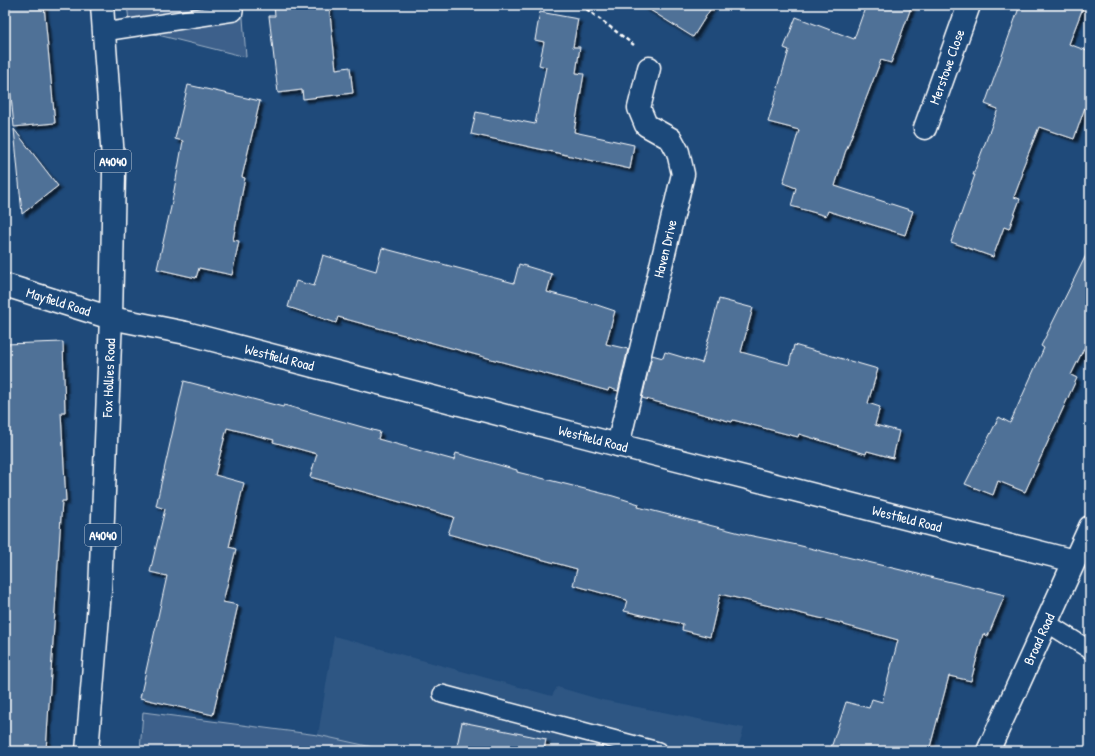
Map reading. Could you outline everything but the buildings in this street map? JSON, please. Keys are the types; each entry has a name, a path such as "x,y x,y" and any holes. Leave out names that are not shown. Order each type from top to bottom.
{"street":[{"name":"Fox Hollies Road","path":"87,751 100,591 111,318 114,173 102,5"},
{"name":"Merstowe Close","path":"925,128 969,5"},
{"name":"Haven Drive","path":"618,445 683,174 678,152 671,139 646,125 639,108 649,68"},
{"name":"Mayfield Road","path":"5,285 111,318"},
{"name":"Westfield Road","path":"111,318 186,333 1074,561"},
{"name":"Broad Road","path":"988,751 1090,527"}],"lane":[{"path":"104,32 234,12 234,5"},
{"path":"1047,623 1090,650"},
{"path":"442,694 658,751"}],"path":[{"path":"581,5 644,52 649,68"}],"shaded area":[{"path":"127,5 242,5 246,57 130,28"},
{"path":"334,636 552,696 557,687 602,700 744,728 737,751 390,751 318,735"},
{"path":"143,712 318,735 390,751 140,751"}]}
